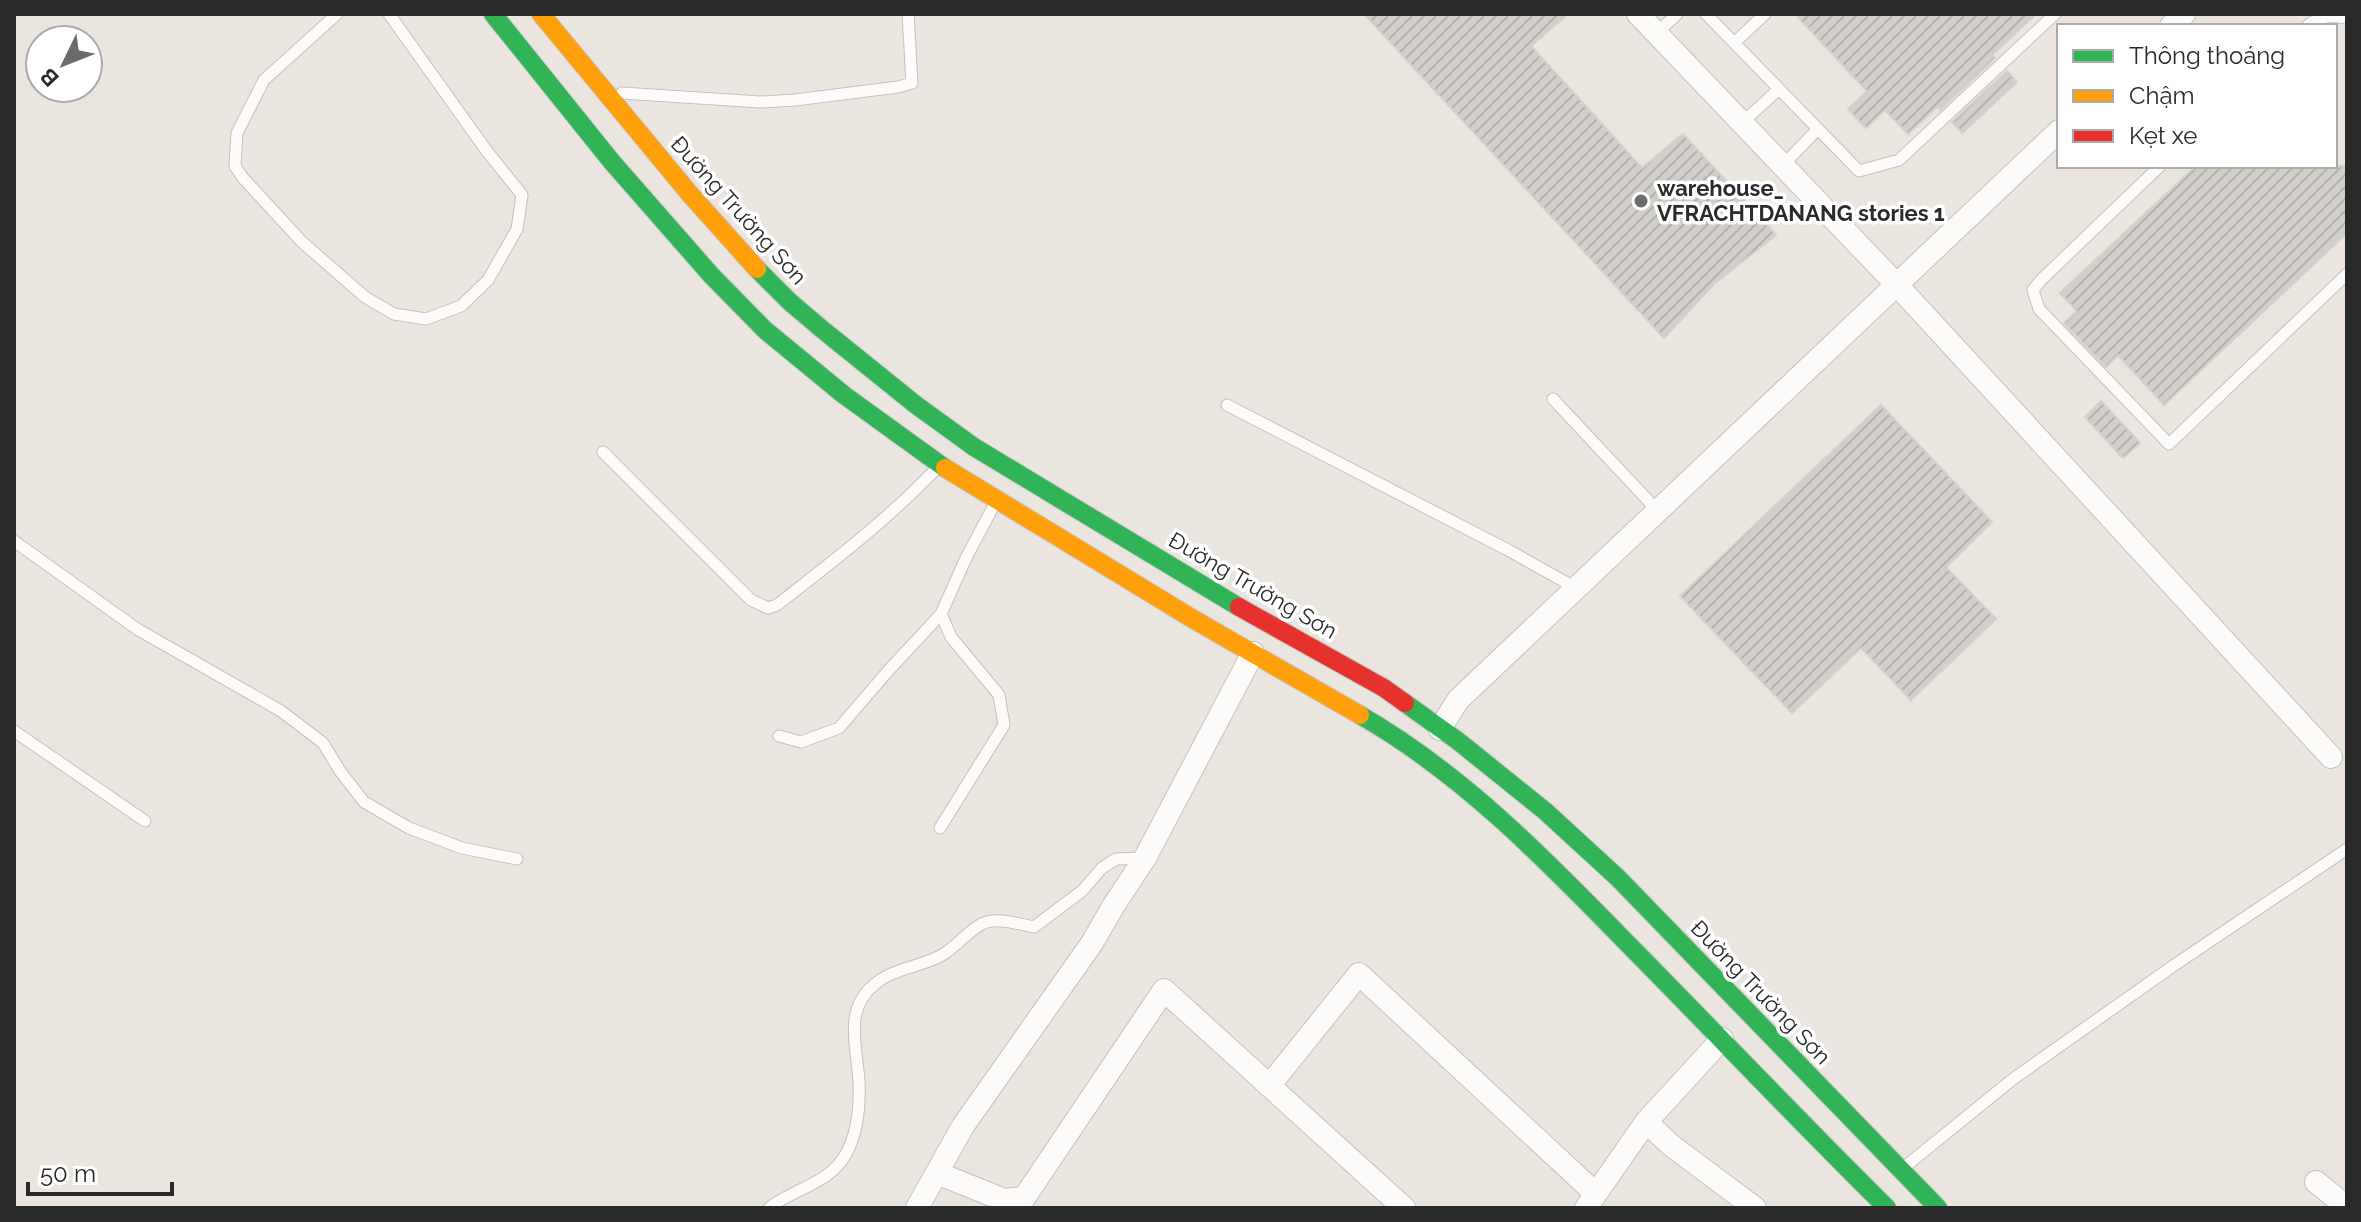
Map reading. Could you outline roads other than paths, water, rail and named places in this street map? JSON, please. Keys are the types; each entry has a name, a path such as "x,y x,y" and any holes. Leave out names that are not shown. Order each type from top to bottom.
{"highway":[{"path":"493,14 612,162 739,305 794,356 940,465 996,501 1376,724 1441,768 1527,841 1887,1208"},
{"name":"Đường Trường Sơn","path":"541,14 689,193 790,302 916,405 974,447 1181,573 1384,688 1545,811 1618,878 1938,1208"}],"street":[{"path":"1638,14 1896,284 2331,757"},
{"path":"1440,729 1458,700 2057,133"},
{"path":"917,1208 963,1126 1092,943 1145,858 1253,653"},
{"path":"1269,1086 1359,974 1590,1200 1646,1122 1722,1039"},
{"path":"937,1173 1004,1200 1024,1198 1164,990 1404,1208"},
{"path":"1646,1122 1672,1146 1755,1208"},
{"path":"2316,1182 2347,1207"}],"lane":[{"path":"337,14 264,80 237,133 235,166 302,242 365,297 394,314 426,319 461,306 488,280 517,229 522,195 389,14"},
{"path":"606,92 760,102 898,87 912,83 908,14"},
{"path":"1656,34 1677,14"},
{"path":"1706,14 1859,171 1899,160 2055,14"},
{"path":"1734,43 1765,14"},
{"path":"2309,24 2329,15 2347,18"},
{"path":"1742,123 1779,89"},
{"path":"1783,165 1818,129"},
{"path":"2158,168 2033,290 2039,309 2169,444 2347,274"},
{"path":"1553,399 1657,510"},
{"path":"1227,405 1576,588"},
{"path":"603,452 751,600 768,608 777,605 875,528 940,465"},
{"path":"779,736 801,742 839,728 941,614 996,501"},
{"path":"14,541 137,629 281,711 323,743 364,802 409,828 462,848 517,859"},
{"path":"940,828 1004,725 999,695 951,637 941,614"},
{"path":"14,731 145,821"},
{"path":"1900,1170 2013,1079 2347,849"},
{"path":"769,1208 789,1194 823,1178 846,1154 858,1119 854,1020 864,996 874,985 939,957 980,925 991,921 1034,927 1082,891 1102,868 1116,859 1145,858"}],"place":[{"name":"warehouse_ VFRACHTDANANG stories 1","path":"1641,201"}]}
